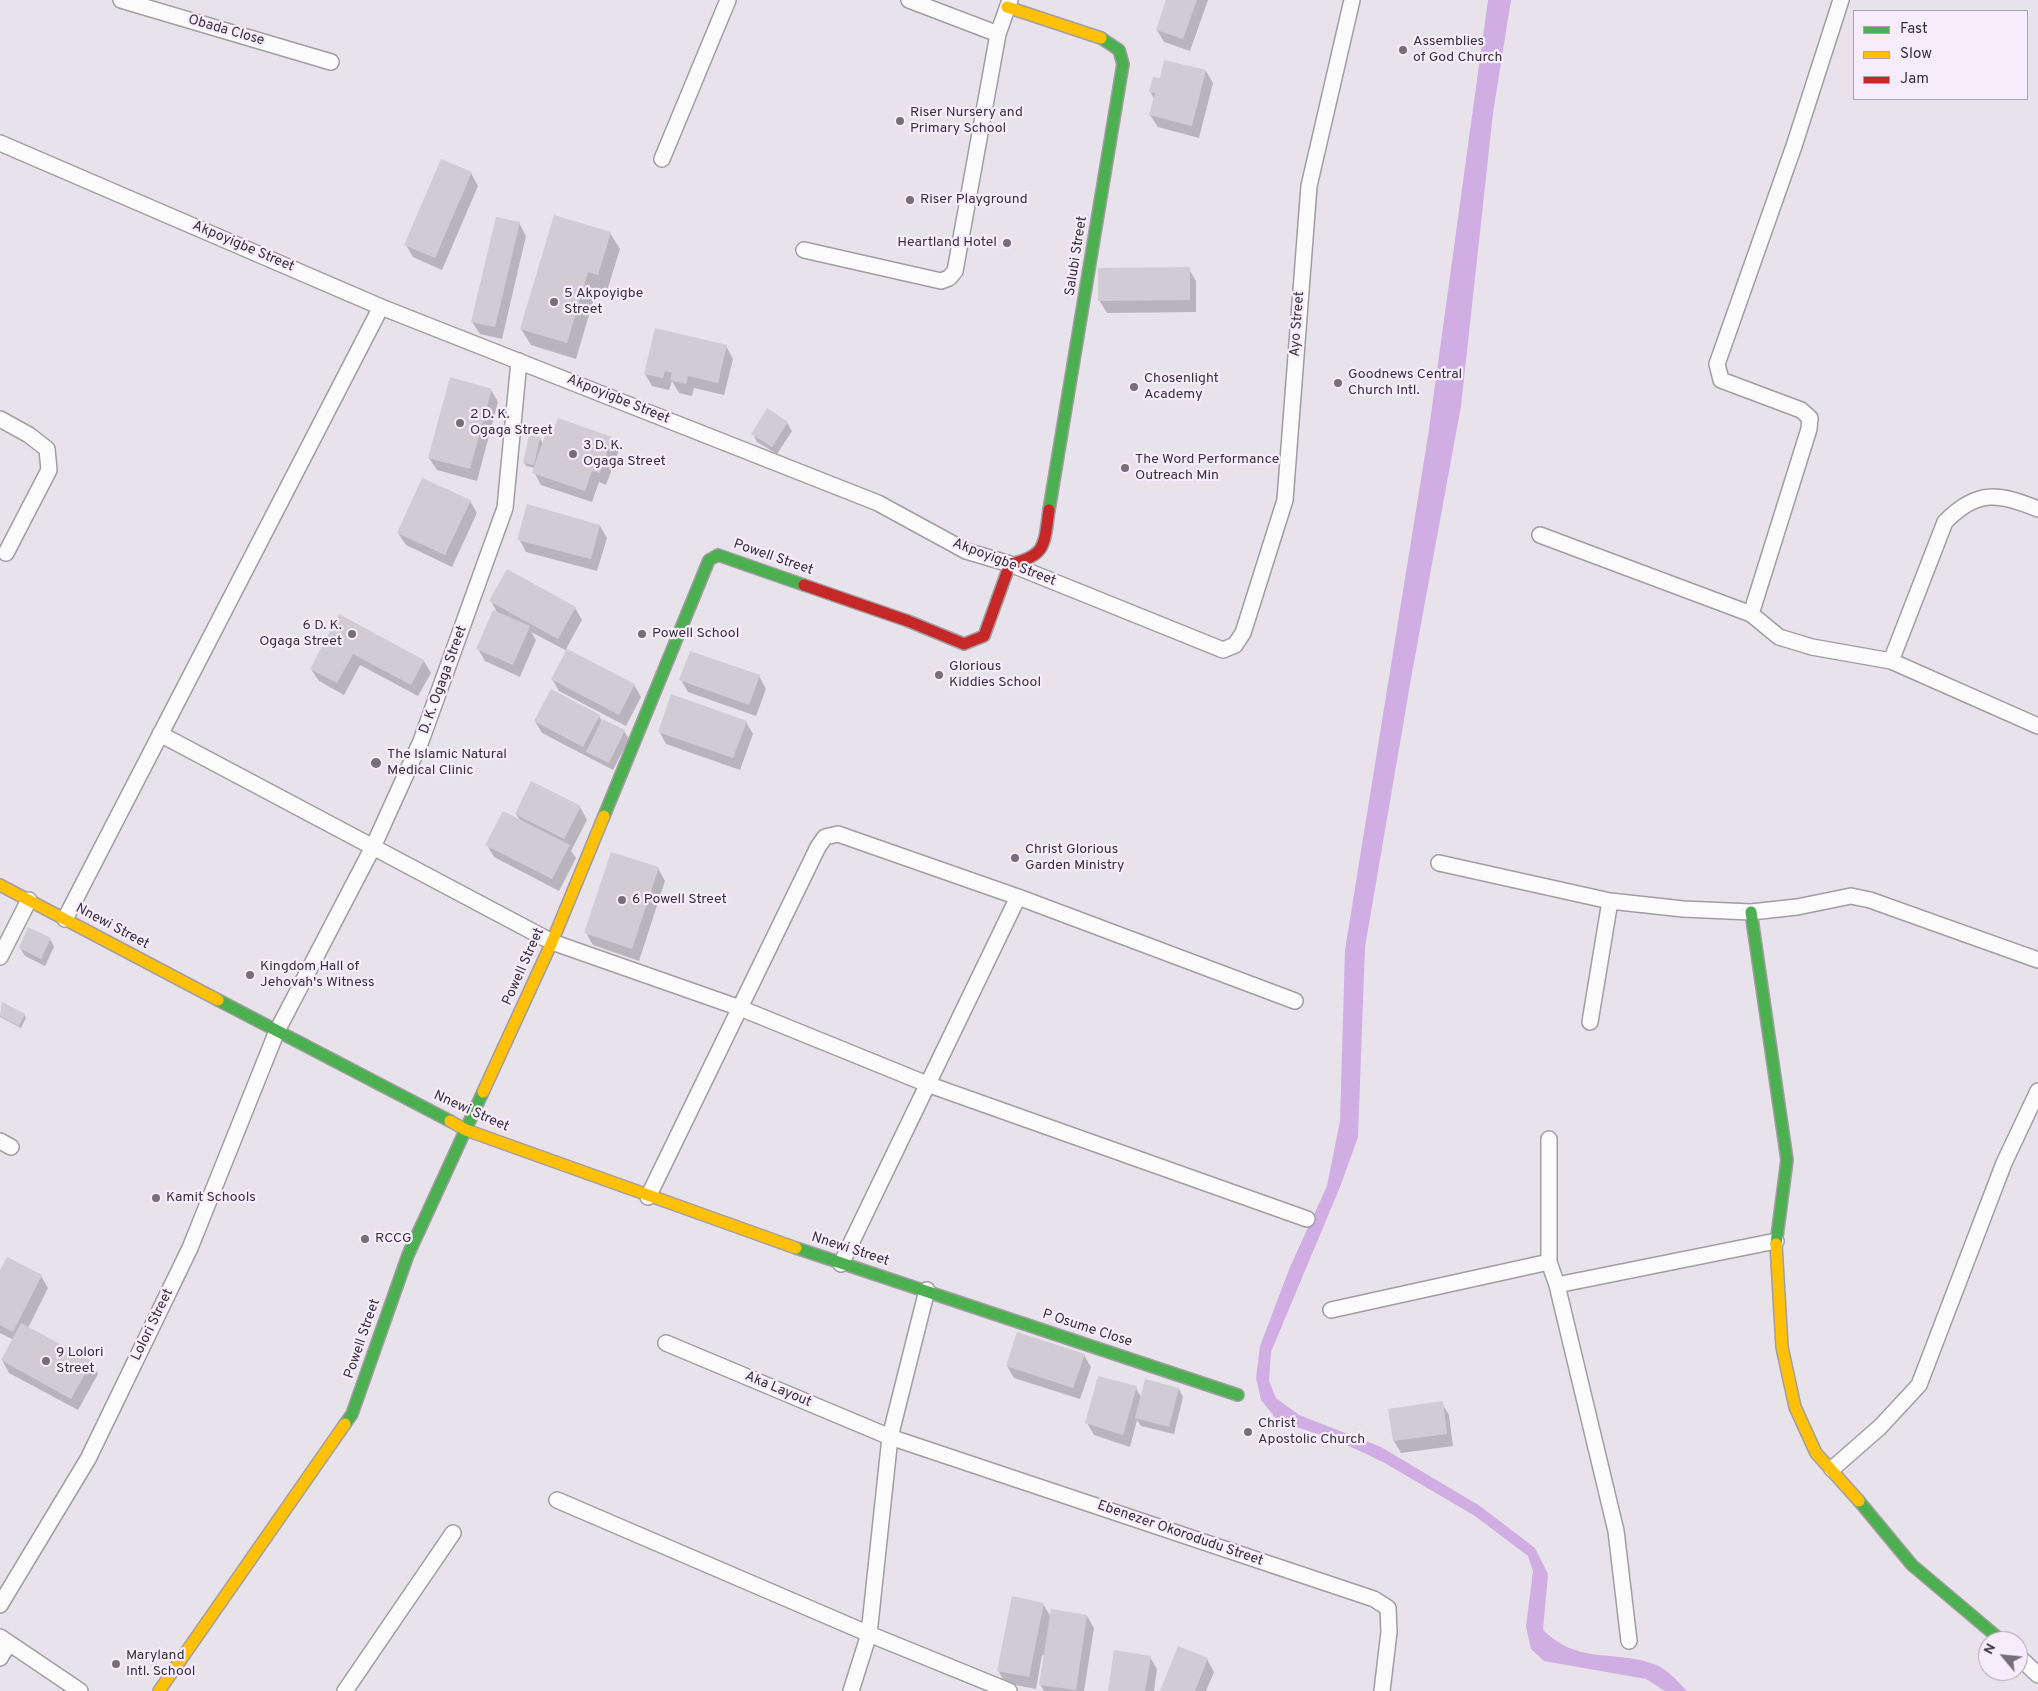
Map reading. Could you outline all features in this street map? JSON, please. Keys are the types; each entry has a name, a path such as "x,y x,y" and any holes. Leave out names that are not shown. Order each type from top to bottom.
{"street":[{"name":"Obada Close","path":"121,0 331,62"},
{"path":"662,159 728,0"},
{"path":"909,0 998,34"},
{"name":"Ayo Street","path":"1235,645 1243,633 1285,500 1309,186 1352,0"},
{"path":"1751,614 1809,429 1810,418 1801,410 1721,380 1717,364 1794,146 1841,0"},
{"path":"804,250 941,281 955,272 998,34 1009,4"},
{"name":"Salubi Street","path":"1009,4 1101,38 1119,50 1123,64 1043,547 1029,560 1010,564"},
{"name":"Akpoyigbe Street","path":"0,143 381,306 878,503 966,551 1010,564 1223,650 1235,645"},
{"path":"65,919 381,306"},
{"name":"D. K. Ogaga Street","path":"278,1032 373,847 422,741 505,508 519,361"},
{"path":"0,419 29,435 47,449 49,470 6,553"},
{"path":"1891,661 1945,522 1956,510 1974,500 1994,495 2012,498 2038,509"},
{"path":"1540,535 1751,614 1779,637 1812,647 1891,661 2038,726"},
{"name":"Powell Street","path":"159,1691 352,1414 408,1255 552,942 709,560 718,555 908,620 964,644 984,636 1010,564"},
{"path":"160,734 552,942 740,1008 927,1084 1308,1219"},
{"path":"648,1197 818,847 825,837 838,834 1018,897 1295,1001"},
{"path":"1439,863 1610,901 1682,909 1751,912 1797,907 1851,896 1870,900 2038,960"},
{"name":"Nnewi Street","path":"0,885 466,1130 648,1197 841,1264 927,1290"},
{"path":"841,1264 1018,897"},
{"path":"0,957 29,900"},
{"path":"1590,1022 1610,901"},
{"path":"1751,912 1787,1160 1776,1241 1782,1347 1795,1407 1816,1453 1832,1469 1912,1564 1990,1631"},
{"name":"Lolori Street","path":"0,1605 88,1459 190,1248 278,1032"},
{"path":"1832,1469 1880,1427 1919,1385 2004,1163 2038,1091"},
{"path":"1549,1138 1549,1262 1557,1285 1616,1531 1629,1641"},
{"path":"1557,1285 1776,1241"},
{"path":"1330,1310 1549,1262"},
{"path":"852,1691 869,1634 890,1436 927,1290"},
{"name":"P Osume Close","path":"927,1290 1238,1395"},
{"name":"Aka Layout","path":"666,1343 890,1436"},
{"name":"Ebenezer Okorodudu Street","path":"890,1436 1374,1599 1388,1608 1389,1632 1382,1691"},
{"path":"557,1500 869,1634 1009,1691"},
{"path":"345,1691 453,1533"},
{"path":"0,1658 4,1640 80,1691"},
{"path":"2028,1666 2038,1675"}],"shaded area":[{"path":"1488,0 1511,0 1493,113 1461,406 1412,673 1365,947 1358,1137 1340,1187 1271,1352 1269,1381 1276,1398 1299,1415 1381,1447 1480,1506 1535,1548 1548,1574 1543,1630 1556,1641 1581,1652 1636,1659 1651,1663 1670,1674 1687,1691 1665,1691 1646,1679 1544,1661 1531,1649 1526,1627 1533,1571 1528,1556 1475,1516 1383,1462 1336,1440 1278,1421 1261,1400 1256,1378 1260,1346 1290,1267 1327,1186 1340,1121 1345,950 1428,436"}],"building":[{"path":"1166,0 1197,0 1183,39 1156,30"},
{"path":"1164,60 1206,70 1192,126 1149,115 1155,93 1149,92 1153,77 1160,78"},
{"path":"441,159 472,172 435,258 404,245"},
{"name":"5 Akpoyigbe Street","path":"554,215 611,232 598,275 588,272 567,343 520,329"},
{"path":"496,217 520,222 495,327 471,322"},
{"path":"1190,267 1190,300 1098,301 1098,268"},
{"path":"655,328 727,345 718,383 688,376 686,384 670,380 672,373 665,371 663,378 644,374"},
{"name":"2 D. K. Ogaga Street","path":"450,377 492,389 470,469 428,458"},
{"path":"767,408 788,422 772,447 751,434"},
{"name":"3 D. K. Ogaga Street","path":"558,418 612,437 600,473 592,471 585,491 532,473 547,430 553,432"},
{"path":"529,435 540,437 534,465 523,463"},
{"path":"422,478 471,500 445,555 397,533"},
{"path":"527,504 600,525 591,559 517,540"},
{"path":"507,569 576,607 558,639 489,601"},
{"path":"493,610 530,626 513,665 476,649"},
{"name":"6 D. K. Ogaga Street","path":"339,614 424,660 411,685 353,654 337,683 310,669"},
{"path":"567,649 635,684 619,715 551,679"},
{"path":"690,651 760,675 749,705 679,680"},
{"path":"551,689 600,715 583,747 534,721"},
{"path":"671,694 747,721 733,758 658,732"},
{"path":"602,719 625,730 609,763 586,752"},
{"path":"531,781 581,806 564,839 515,814"},
{"path":"503,811 570,845 552,879 485,845"},
{"name":"6 Powell Street","path":"611,852 659,867 632,949 584,933"},
{"path":"28,927 51,938 41,959 19,948"},
{"path":"2,1002 25,1014 19,1026 0,1016"},
{"path":"7,1257 42,1275 13,1332 0,1325 0,1270"},
{"name":"9 Lolori Street","path":"21,1323 92,1361 71,1399 1,1360"},
{"path":"1017,1332 1085,1354 1073,1388 1006,1366"},
{"path":"1098,1376 1137,1386 1123,1435 1085,1423"},
{"path":"1145,1379 1179,1388 1169,1427 1135,1418"},
{"path":"1443,1401 1447,1434 1393,1441 1388,1409"},
{"path":"1012,1596 1044,1603 1029,1677 997,1671"},
{"path":"1051,1609 1087,1615 1076,1690 1039,1685"},
{"path":"1178,1646 1208,1658 1195,1691 1160,1691"},
{"path":"1114,1650 1151,1656 1145,1691 1108,1691"}],"traffic: fast":[{"path":"1049,510 1123,64 1119,50 1101,38"},
{"path":"604,816 709,560 718,555 804,585"},
{"path":"1751,912 1787,1160 1776,1244"},
{"path":"218,1000 450,1121"},
{"path":"345,1424 352,1414 408,1255 483,1092"},
{"path":"796,1248 1238,1395"},
{"path":"1859,1501 1912,1565 1990,1631"}],"traffic: slow":[{"path":"1007,7 1101,38"},
{"path":"483,1092 552,942 604,816"},
{"path":"0,885 218,1000"},
{"path":"450,1121 466,1130 796,1248"},
{"path":"1776,1244 1782,1347 1795,1407 1816,1453 1859,1501"},
{"path":"159,1691 345,1424"}],"traffic: jam":[{"path":"804,585 908,621 964,644 984,636 1010,564 1031,557 1042,547 1049,510"}],"place":[{"name":"Assemblies of God Church","path":"1403,50"},
{"name":"Riser Nursery and Primary School","path":"900,121"},
{"name":"Riser Playground","path":"910,200"},
{"name":"Heartland Hotel","path":"1007,243"},
{"name":"5 Akpoyigbe Street","path":"554,302"},
{"name":"Goodnews Central Church Intl.","path":"1338,383"},
{"name":"Chosenlight Academy","path":"1134,387"},
{"name":"2 D. K. Ogaga Street","path":"460,423"},
{"name":"3 D. K. Ogaga Street","path":"573,454"},
{"name":"The Word Performance Outreach Min","path":"1125,468"},
{"name":"6 D. K. Ogaga Street","path":"352,634"},
{"name":"Powell School","path":"642,634"},
{"name":"Glorious Kiddies School","path":"939,675"},
{"name":"The Islamic Natural Medical Clinic","path":"376,763"},
{"name":"Christ Glorious Garden Ministry","path":"1015,858"},
{"name":"6 Powell Street","path":"622,900"},
{"name":"Kingdom Hall of Jehovah's Witness","path":"250,975"},
{"name":"Kamit Schools","path":"156,1198"},
{"name":"RCCG","path":"365,1239"},
{"name":"9 Lolori Street","path":"46,1361"},
{"name":"Christ Apostolic Church","path":"1248,1432"},
{"name":"Maryland Intl. School","path":"116,1664"}]}
